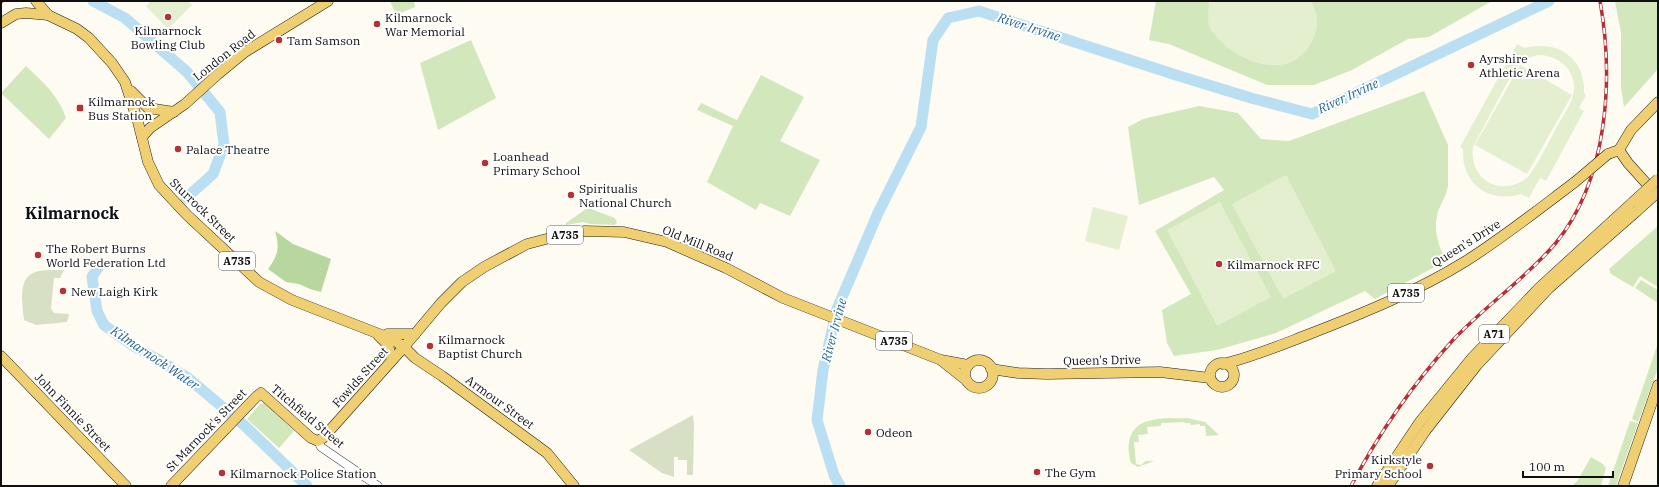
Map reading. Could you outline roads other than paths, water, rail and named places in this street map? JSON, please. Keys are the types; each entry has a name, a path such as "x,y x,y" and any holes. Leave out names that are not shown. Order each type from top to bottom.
{"main road":[{"name":"A735","path":"36,1 48,15"},
{"name":"London Road","path":"142,137 150,128 185,104 217,75 253,46 328,1"},
{"name":"A735","path":"1,23 16,14 26,13 48,15 77,29 89,38 112,63 125,82 130,93 142,137"},
{"path":"125,82 134,96 148,108 174,112"},
{"path":"1658,102 1631,130 1619,150 1628,163 1658,196"},
{"name":"Sturrock Street","path":"142,137 148,162 159,185 187,215 260,282 292,300 392,339 404,347"},
{"name":"Queen's Drive","path":"1223,364 1352,318 1444,273 1466,261 1496,240 1575,182 1608,154 1619,150"},
{"name":"A71","path":"1388,486 1426,430 1477,365 1549,288 1635,206 1658,179"},
{"name":"A71","path":"1377,486 1419,423 1472,358 1539,288 1635,206 1658,192"},
{"name":"Old Mill Road","path":"404,347 441,303 462,282 484,267 527,244 554,236 584,231 624,232 667,242 726,268 783,298 941,360"},
{"path":"377,333 388,345 392,360"},
{"name":"Sturrock Street","path":"377,333 395,335 415,334"},
{"name":"Fowlds Street","path":"318,441 323,438 404,347"},
{"name":"Armour Street","path":"404,347 415,358 547,453 574,486"},
{"name":"Queen's Drive","path":"1234,376 1236,371 1253,354"},
{"name":"John Finnie Street","path":"1,356 126,486"},
{"name":"A735","path":"941,360 968,365 975,361 982,361 988,364 991,369"},
{"name":"A735","path":"941,360 974,388 984,387 989,383"},
{"name":"A735","path":"1213,368 1219,364 1223,364"},
{"path":"1223,364 1230,367 1234,376"},
{"path":"966,380 965,372 968,365"},
{"path":"1210,378 1213,368"},
{"name":"Queen's Drive","path":"1185,375 1213,368"},
{"path":"989,383 992,376 991,369"},
{"name":"Queen's Drive","path":"991,369 1018,373 1160,372 1210,378"},
{"name":"Queen's Drive","path":"989,383 1018,373"},
{"name":"A735","path":"1210,378 1214,384 1224,387 1230,384 1234,376"},
{"path":"1623,486 1658,385"},
{"name":"Titchfield Street","path":"261,393 311,438 318,441"},
{"name":"St Marnock's Street","path":"171,486 261,393"}],"street":[{"name":"Titchfield Street","path":"318,441 321,447 378,486"}],"waterway":[{"name":"Kilmarnock Water","path":"93,1 125,18 187,72 220,112 224,145 213,174 186,198"},
{"name":"River Irvine","path":"840,486 834,475 817,420 823,370 837,309 878,213 921,127 933,40 948,18 979,11 1176,75 1251,98 1312,114 1549,1"},
{"name":"Kilmarnock Water","path":"101,263 92,277 97,311 104,325 135,347 188,378 245,426 307,486"}],"railway":[{"path":"1351,486 1385,428 1438,357 1465,328 1543,257 1555,244 1573,218 1586,190 1596,160 1603,128 1606,95 1606,63 1600,1"}],"place":[{"name":"Kilmarnock Bowling Club","path":"168,17"},
{"name":"Kilmarnock War Memorial","path":"377,24"},
{"name":"Tam Samson","path":"279,40"},
{"name":"Ayrshire Athletic Arena","path":"1471,65"},
{"name":"Kilmarnock Bus Station","path":"80,108"},
{"name":"Palace Theatre","path":"178,149"},
{"name":"Loanhead Primary School","path":"485,163"},
{"name":"Spiritualis National Church","path":"571,195"},
{"name":"The Robert Burns World Federation Ltd","path":"38,255"},
{"name":"Kilmarnock RFC","path":"1219,264"},
{"name":"New Laigh Kirk","path":"63,291"},
{"name":"Kilmarnock Baptist Church","path":"430,346"},
{"name":"Odeon","path":"868,432"},
{"name":"Kirkstyle Primary School","path":"1430,466"},
{"name":"The Gym","path":"1037,472"},
{"name":"Kilmarnock Police Station","path":"222,473"}],"district":[{"name":"Kilmarnock","path":"72,213"}]}
